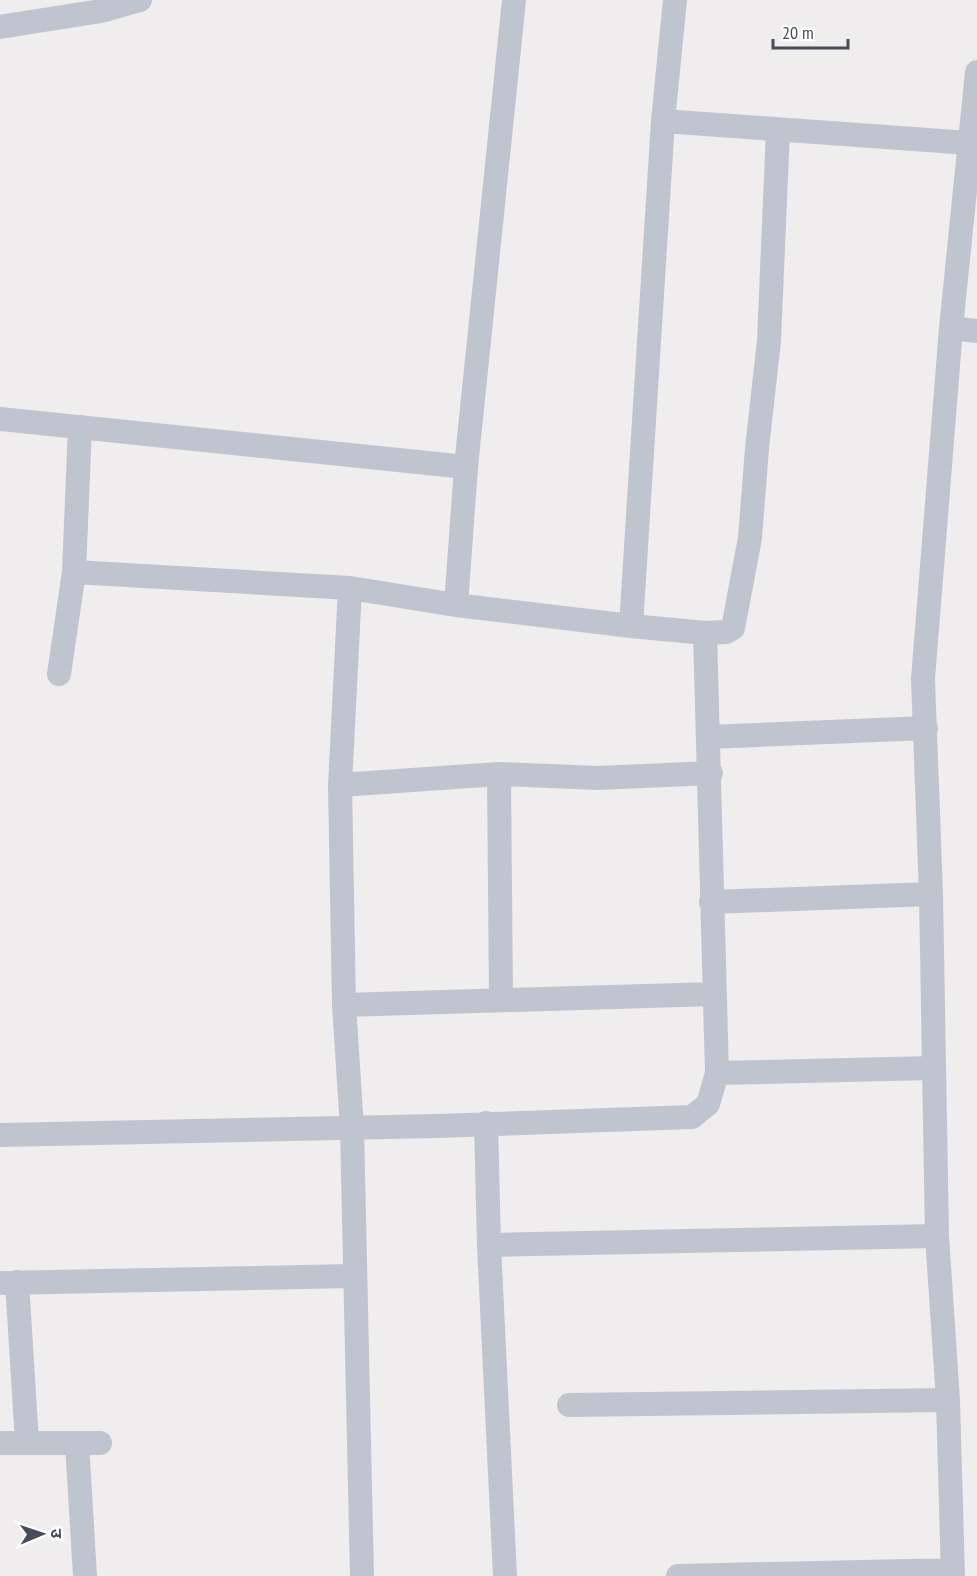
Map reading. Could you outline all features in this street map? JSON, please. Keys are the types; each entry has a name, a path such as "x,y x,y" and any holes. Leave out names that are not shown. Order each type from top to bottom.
{"street":[{"path":"0,27 101,11 140,0"},
{"path":"456,605 466,467 514,0"},
{"path":"631,626 663,121 675,0"},
{"path":"678,1576 953,1573 948,1400 937,1236 927,728 923,679 951,328 977,72"},
{"path":"663,121 969,143"},
{"path":"74,572 350,588 456,605 631,626 705,633 726,632 733,628 750,538 757,448 770,341 778,130"},
{"path":"951,328 977,331"},
{"path":"0,419 466,467"},
{"path":"59,674 74,572 80,427"},
{"path":"350,588 340,785 344,1005 352,1128 362,1576"},
{"path":"0,1135 352,1128 692,1117 708,1104 717,1073 711,902 711,773 705,633"},
{"path":"709,737 927,728"},
{"path":"340,785 499,774 598,778 711,773"},
{"path":"499,774 501,1000"},
{"path":"711,902 931,894"},
{"path":"344,1005 714,994"},
{"path":"717,1073 933,1068"},
{"path":"486,1123 489,1245 505,1576"},
{"path":"489,1245 937,1236"},
{"path":"27,1442 8,1282 354,1276"},
{"path":"569,1405 948,1400"},
{"path":"0,1443 88,1443 85,1576"}]}
